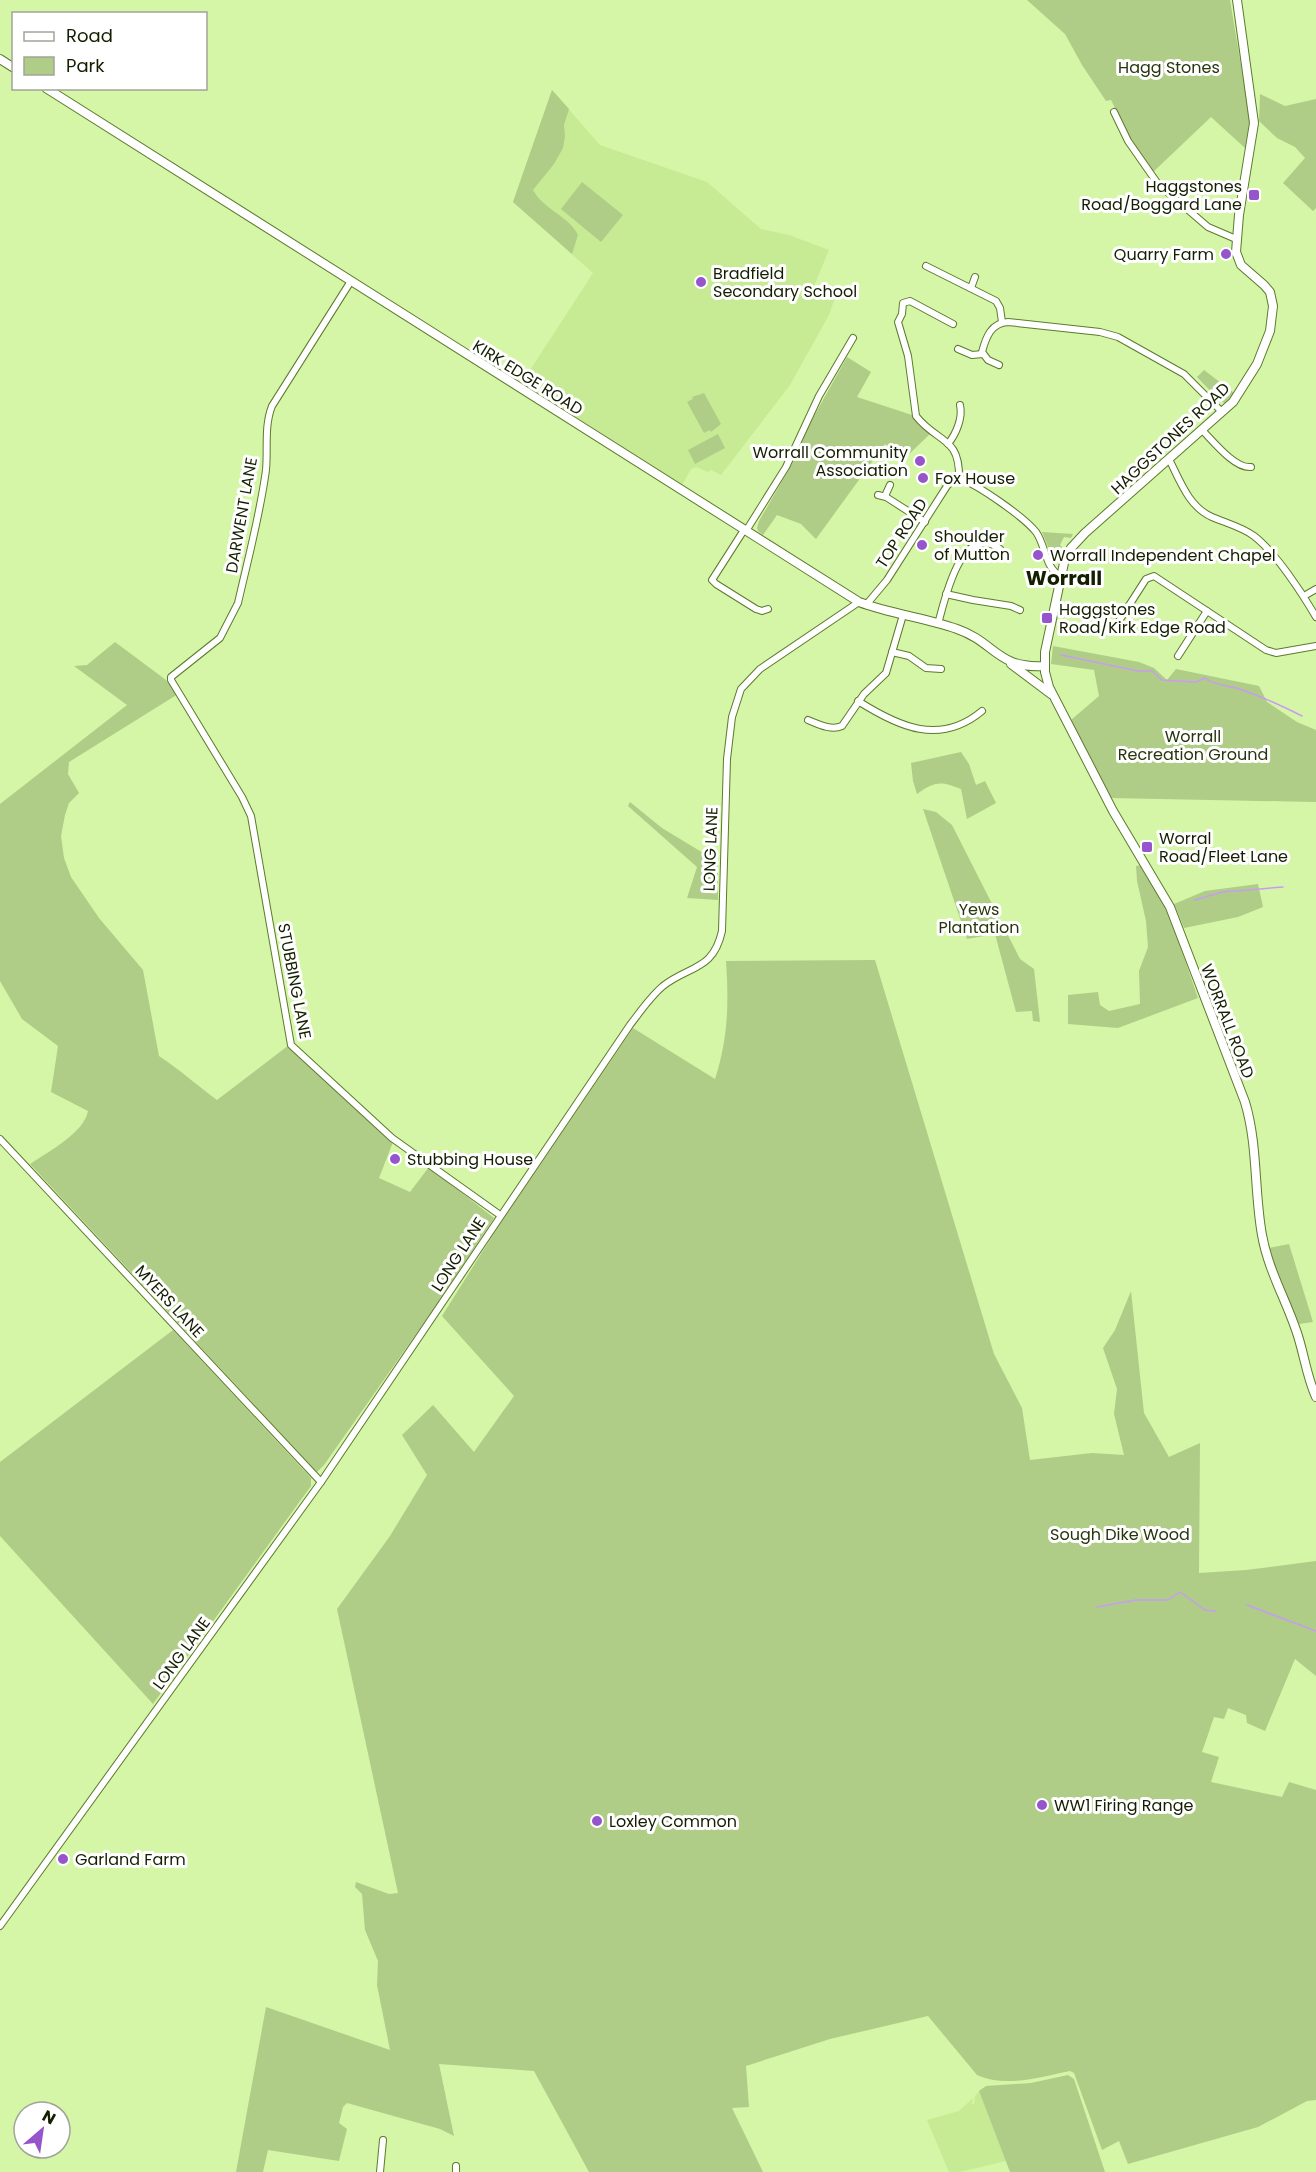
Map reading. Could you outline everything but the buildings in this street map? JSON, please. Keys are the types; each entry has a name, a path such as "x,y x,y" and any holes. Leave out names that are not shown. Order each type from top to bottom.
{"street":[{"name":"HAGGSTONES ROAD","path":"1047,679 1044,666 1045,652 1067,555 1077,540 1238,396 1257,364 1267,340 1273,306 1270,292 1241,264 1236,252 1254,123 1237,0"},
{"name":"KIRK EDGE ROAD","path":"48,90 745,531 863,603 966,633 1053,695"},
{"path":"1114,112 1128,141 1158,184 1208,227 1236,239"},
{"path":"926,266 996,301 1000,308 1002,322"},
{"path":"971,288 975,277"},
{"name":"DARWENT LANE","path":"171,677 218,640 233,615 238,603 266,470 268,414 351,281"},
{"path":"953,324 913,302 907,300 903,303 902,314 898,322 908,356 916,416 957,453 959,478 975,486 1033,529 1042,543 1052,570 1061,576"},
{"path":"999,365 988,360 983,354 990,330 998,323 1101,332 1118,337 1184,374 1222,412"},
{"path":"768,609 762,611 756,609 712,580 786,467 819,396 853,339"},
{"path":"958,349 972,355 983,354"},
{"path":"948,444 956,432 961,415 960,405"},
{"path":"1202,430 1236,463 1245,468 1251,467"},
{"path":"1169,459 1187,495 1196,506 1207,514 1248,532 1259,540 1304,596 1316,617"},
{"name":"TOP ROAD","path":"863,603 887,580 947,486 959,478"},
{"path":"890,485 881,496 925,522"},
{"path":"938,624 946,594 970,547 979,543 987,543 1000,549"},
{"path":"1119,621 1144,582 1152,576 1271,652 1316,646"},
{"path":"1304,596 1316,589"},
{"path":"946,594 1011,606 1020,610"},
{"name":"LONG LANE","path":"0,1926 321,1482 500,1215 644,1006 665,985 709,959 719,944 723,922 727,759 732,717 741,689 760,669 863,603"},
{"path":"1179,656 1207,611"},
{"path":"808,720 840,728 858,701 886,673 903,615"},
{"path":"892,652 912,657 926,668 941,669"},
{"name":"KIRK EDGE ROAD","path":"1008,662 1044,666"},
{"name":"STUBBING LANE","path":"171,677 251,816 291,1045 392,1138 500,1215"},
{"name":"WORRALL ROAD","path":"1047,679 1113,811 1170,907 1245,1102 1252,1129 1258,1208 1266,1255 1296,1329 1309,1379 1316,1396"},
{"path":"858,701 880,714 922,730 935,731 956,726 982,711"},
{"name":"MYERS LANE","path":"0,1138 321,1482"},
{"path":"380,2172 383,2140"}],"shaded area":[{"name":"Bradfield Secondary School","path":"552,90 600,145 707,182 761,229 789,235 829,250 812,291 835,298 829,315 790,385 721,475 696,467 691,469 682,485 521,384 593,273 513,202"},
{"path":"979,2091 1006,2161 960,2172 949,2172 927,2120 959,2111 973,2098 972,2104 974,2104 975,2096"}],"green space":[{"name":"Hagg Stones","path":"1027,0 1230,0 1250,119 1245,148 1211,117 1152,173 1128,134 1111,100 1106,101 1065,34"},
{"path":"552,90 569,109 564,125 563,148 554,164 533,190 543,203 574,228 578,235 572,254 513,202"},
{"path":"1260,94 1285,106 1316,99 1316,208 1313,211 1283,183 1305,158 1295,147 1277,138 1259,121"},
{"path":"582,182 623,215 601,242 561,209"},
{"path":"847,357 871,372 857,397 912,415 930,434 905,458 885,444 816,539 801,524 777,515 763,535 757,528 759,521 792,464 809,425"},
{"path":"1204,370 1234,393 1225,403 1220,401 1197,377"},
{"path":"704,393 721,424 711,432 710,430 704,433 687,402 693,399 692,397"},
{"path":"718,434 725,448 695,464 688,450"},
{"path":"1042,532 1073,534 1071,538 1064,537 1060,545 1064,549 1055,564"},
{"path":"115,642 166,680 178,694 69,762 68,774 79,793 69,803 61,836 64,858 71,877 99,918 143,970 159,1056 217,1100 289,1045 393,1142 379,1178 410,1192 429,1167 494,1218 433,1310 317,1472 30,1164 73,1134 80,1127 88,1111 51,1092 58,1046 22,1019 0,981 0,804 127,705 74,666 87,665"},
{"name":"Worrall Recreation Ground","path":"1053,646 1139,662 1154,668 1167,680 1176,669 1259,686 1267,702 1297,722 1316,730 1316,802 1110,798 1071,720 1099,696 1094,670 1051,664"},
{"path":"961,752 969,764 976,785 985,781 996,803 967,819 961,789 938,784 917,794 911,763"},
{"path":"630,802 662,828 718,862 718,900 687,898 697,867 628,806"},
{"name":"Yews Plantation","path":"923,809 936,812 952,825 1020,959 1034,969 1040,1022 1033,1021 1032,1011 1016,1012 995,934 967,939"},
{"path":"1142,865 1165,907 1198,998 1118,1028 1068,1024 1068,995 1098,992 1100,1005 1109,1011 1140,1004 1139,971 1148,947 1146,921 1137,881 1136,866"},
{"path":"1258,884 1263,907 1238,917 1184,928 1174,904 1205,891"},
{"name":"Sough Dike Wood","path":"875,960 994,1354 1022,1408 1030,1460 1092,1453 1124,1455 1114,1414 1117,1389 1103,1348 1115,1330 1131,1291 1144,1413 1169,1457 1200,1443 1199,1573 1246,1570 1316,1561 1316,1676 1295,1659 1265,1731 1247,1723 1246,1715 1228,1708 1224,1719 1214,1717 1202,1752 1219,1757 1211,1782 1282,1797 1289,1782 1316,1790 1316,2100 1307,2101 1258,2127 1128,2164 1119,2141 1102,2150 1074,2073 1070,2071 1011,2081 999,2081 977,2075 928,2016 830,2039 746,2066 749,2107 732,2108 763,2172 589,2172 534,2071 439,2064 454,2136 440,2129 347,2103 343,2107 339,2123 347,2129 339,2161 268,2150 263,2172 236,2172 266,2007 390,2050 377,1985 378,1961 365,1930 362,1894 355,1887 356,1882 389,1894 398,1893 337,1609 390,1536 427,1475 402,1435 433,1405 474,1452 514,1396 442,1316 496,1230 633,1028 715,1079 723,1050 726,1021 726,961"},
{"path":"1289,1244 1313,1322 1299,1324 1278,1276 1269,1248"},
{"path":"173,1330 311,1478 311,1486 153,1704 0,1536 0,1462"},
{"path":"1068,2075 1074,2079 1105,2172 1010,2172 979,2091 986,2086 1031,2083"}],"waterway":[{"path":"1061,655 1138,671 1152,671 1162,680 1196,682 1205,678 1253,694 1302,716"},
{"path":"1195,900 1222,892 1283,887"},
{"path":"1097,1607 1136,1600 1168,1600 1180,1592 1205,1610 1216,1611"},
{"path":"1247,1605 1316,1631"}],"place":[{"name":"Haggstones Road/Boggard Lane","path":"1254,195"},
{"name":"Quarry Farm","path":"1226,254"},
{"name":"Bradfield Secondary School","path":"701,282"},
{"name":"Worrall Community Association","path":"920,461"},
{"name":"Fox House","path":"923,478"},
{"name":"Shoulder of Mutton","path":"922,545"},
{"name":"Worrall Independent Chapel","path":"1038,555"},
{"name":"Haggstones Road/Kirk Edge Road","path":"1047,618"},
{"name":"Worral Road/Fleet Lane","path":"1147,847"},
{"name":"Stubbing House","path":"395,1159"},
{"name":"WW1 Firing Range","path":"1042,1805"},
{"name":"Loxley Common","path":"597,1821"},
{"name":"Garland Farm","path":"63,1859"}],"district":[{"name":"Worrall","path":"1064,578"}]}
